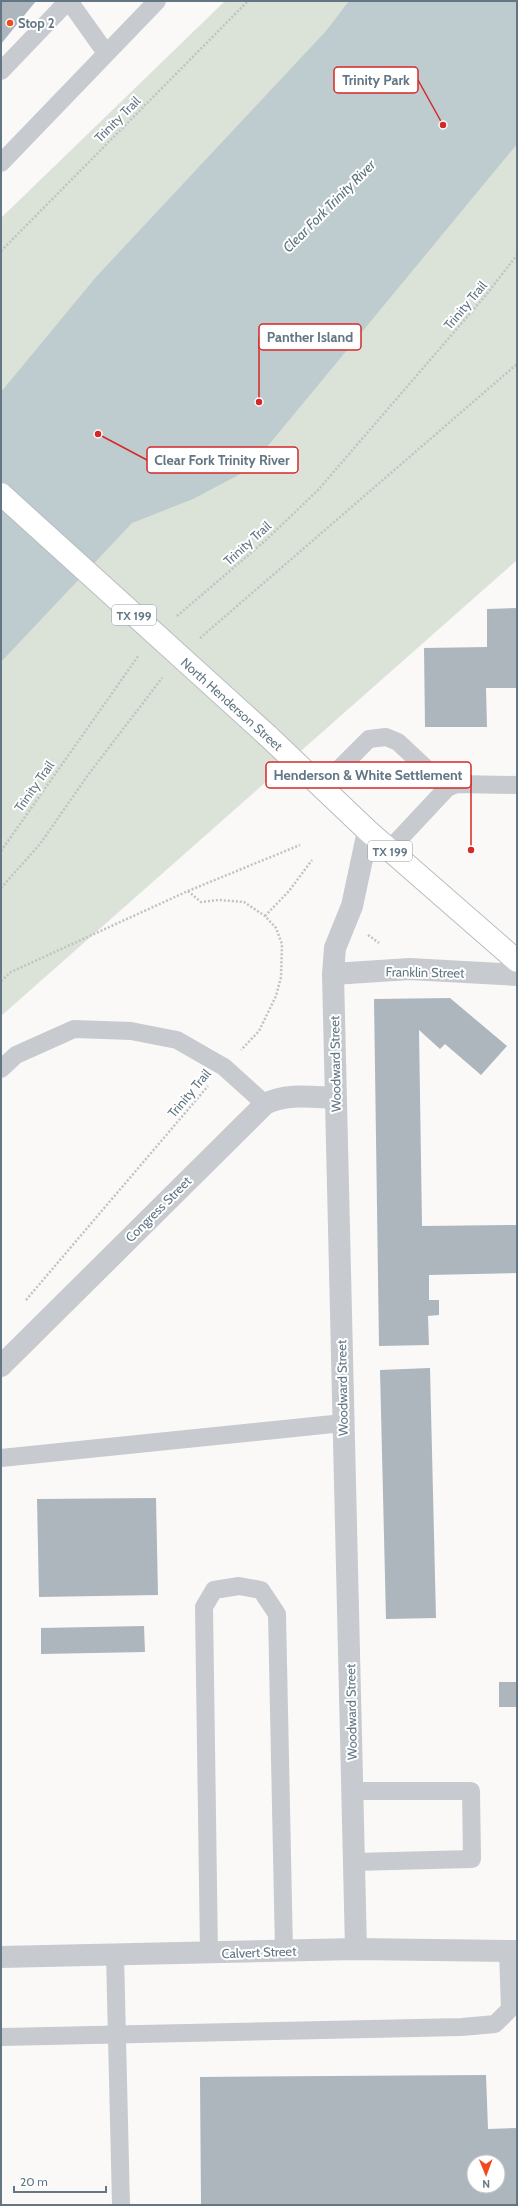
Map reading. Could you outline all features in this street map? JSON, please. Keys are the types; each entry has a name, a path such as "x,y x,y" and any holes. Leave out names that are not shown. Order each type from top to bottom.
{"main road":[{"name":"North Henderson Street","path":"1,494 268,736 389,850 517,960"}],"street":[{"name":"Woodward Street","path":"356,1949 333,974 335,948 352,906 368,831"},
{"name":"Franklin Street","path":"333,974 410,969 517,975"},
{"name":"Congress Street","path":"1,1366 265,1104 277,1098 290,1096 335,1098"},
{"name":"Calvert Street","path":"1,1957 356,1949 513,1951"}],"lane":[{"path":"1,70 69,1 106,53"},
{"path":"1,163 157,1"},
{"path":"321,787 369,739 386,737 398,742 446,788"},
{"path":"389,850 446,788 457,784 517,785"},
{"path":"1,1069 16,1055 74,1029 131,1032 178,1040 224,1067 265,1104"},
{"path":"1,1458 343,1423"},
{"path":"209,1953 204,1607 214,1590 239,1586 261,1590 277,1614 284,1951"},
{"path":"353,1791 471,1791 472,1859 354,1862"},
{"path":"1,2037 462,2028 495,2024 510,2009 513,1951"},
{"path":"114,1954 121,2205"}],"path":[{"name":"Trinity Trail","path":"1,252 248,1"},
{"name":"Trinity Trail","path":"171,621 266,540 318,490 486,295 517,255"},
{"path":"195,642 517,364"},
{"name":"Trinity Trail","path":"1,851 140,654"},
{"path":"1,888 40,844 88,775 164,676"},
{"path":"1,981 11,972 188,892 300,845"},
{"path":"265,916 289,891 312,860"},
{"name":"Trinity Trail","path":"21,1305 224,1067 259,1031 277,990 281,977 282,944 276,928 265,916 244,902 219,900 201,902 188,892"}],"shaded area":[{"path":"225,1 517,1 517,560 1,1016 1,218"}],"water":[{"path":"349,1 517,1 517,144 248,470 193,499 132,523 1,662 1,392 96,277 326,31"}],"building":[{"name":"Stop 2","path":"1,1 36,1 1,44"},
{"path":"517,608 517,688 486,688 487,727 425,727 424,648 487,647 487,609"},
{"path":"450,998 507,1046 481,1075 445,1044 440,1049 419,1030 422,1226 517,1225 517,1273 429,1275 429,1300 439,1300 439,1315 428,1316 429,1345 379,1346 374,999"},
{"path":"430,1368 436,1618 386,1619 380,1370"},
{"path":"156,1498 158,1595 39,1597 37,1499"},
{"path":"144,1626 145,1652 41,1654 41,1628"},
{"path":"499,1682 517,1682 517,1707 499,1707"},
{"path":"486,2075 488,2129 517,2128 517,2205 201,2205 200,2077"}],"place":[{"name":"Stop 2","path":"10,23"},
{"name":"Trinity Park","path":"443,125"},
{"name":"Panther Island","path":"259,402"},
{"name":"Clear Fork Trinity River","path":"98,434"},
{"name":"Henderson & White Settlement","path":"471,850"}]}
